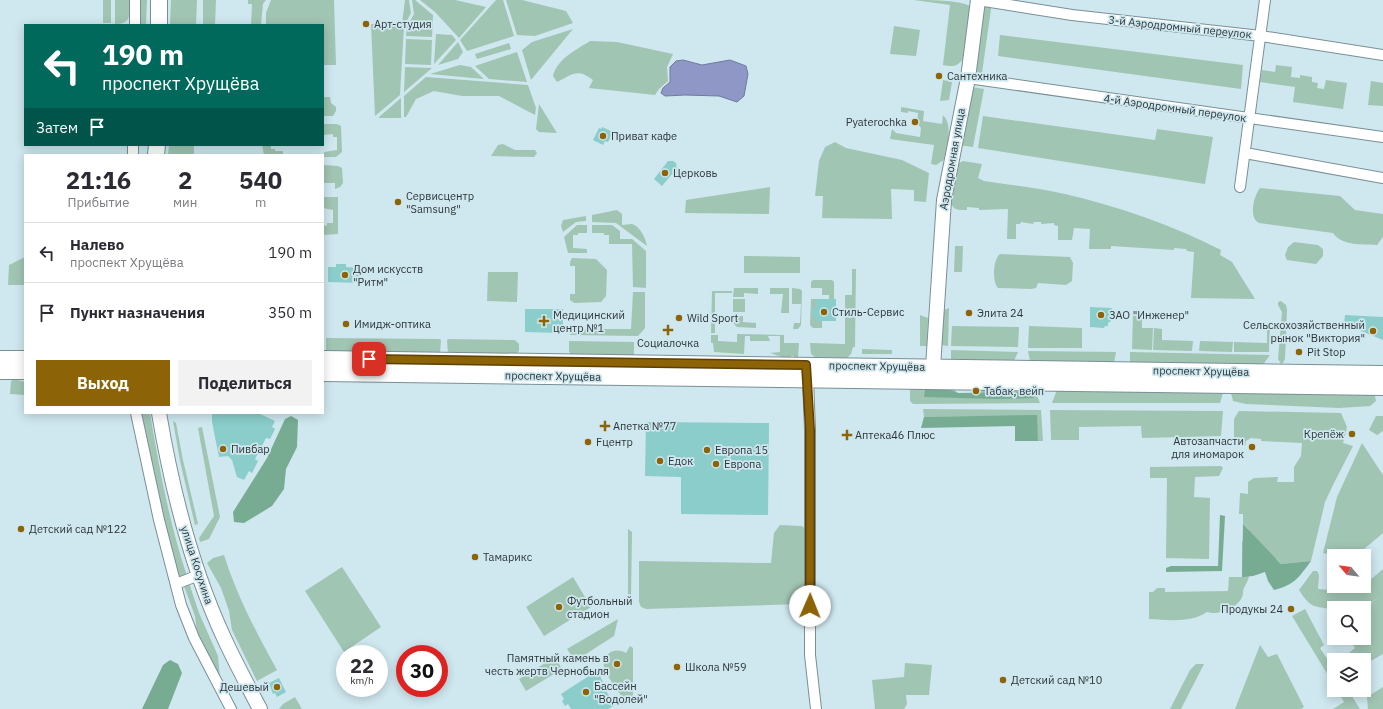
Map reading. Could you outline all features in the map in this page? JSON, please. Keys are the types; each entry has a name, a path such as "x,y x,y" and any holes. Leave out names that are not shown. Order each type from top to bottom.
{"main road":[{"path":"159,0 159,24"},
{"name":"проспект Хрущёва","path":"324,359 1383,387"},
{"name":"проспект Хрущёва","path":"324,372 807,372 933,367 1383,374"}],"street":[{"path":"135,0 135,24"},
{"name":"3-й Аэродромный переулок","path":"978,0 1072,15 1261,36 1383,55"},
{"name":"Аэродромная улица","path":"933,367 944,200 968,78 978,0"},
{"path":"1240,187 1265,0"},
{"name":"4-й Аэродромный переулок","path":"968,78 1383,137"},
{"path":"1245,153 1383,178"},
{"path":"0,358 24,358"},
{"path":"0,372 24,372"},
{"path":"807,372 811,511 810,655 816,709"},
{"path":"136,414 157,512 181,605 194,638 231,709"},
{"name":"улица Косухина","path":"159,414 175,495 199,575 223,638 260,709"},
{"path":"176,584 199,575"}],"green space":[{"path":"103,0 111,0 111,23 103,23"},
{"path":"115,0 129,0 129,17 121,24 115,24"},
{"path":"139,0 147,0 146,24 139,24"},
{"path":"171,0 197,0 196,24 170,24"},
{"path":"203,0 216,0 215,24 203,24"},
{"path":"248,0 266,0 263,4 261,24 251,24 252,4 248,4"},
{"path":"271,0 334,0 336,65 324,65 324,24 266,24 266,13"},
{"path":"405,0 409,0 411,13 404,26 400,95 375,116 371,24 402,24"},
{"path":"412,0 415,0 433,15 432,37 406,36 407,27 414,14"},
{"path":"420,0 455,0 486,7 459,38 435,12"},
{"path":"496,0 503,0 514,36 467,51 460,40"},
{"path":"506,0 522,0 566,11 573,23 535,36 517,35"},
{"path":"914,0 951,1 970,6 963,59 959,64 952,66 943,65 950,5"},
{"path":"984,1 992,2 981,80 972,79"},
{"path":"894,26 920,30 916,56 890,54"},
{"path":"573,29 531,80 522,50 532,42"},
{"path":"436,34 452,35 456,40 434,64"},
{"path":"1000,35 1243,65 1241,89 998,56"},
{"path":"406,39 432,40 431,65 405,64"},
{"path":"590,41 617,42 673,54 667,67 668,81 655,95 589,88 593,80 588,76 579,73 557,82 553,76 558,65 573,52"},
{"path":"458,42 463,52 458,59 438,65"},
{"path":"509,43 511,49 477,59 475,54"},
{"path":"517,52 527,82 489,79 475,66"},
{"path":"460,65 471,67 484,79 430,74"},
{"path":"1276,65 1292,67 1291,77 1300,78 1300,75 1312,77 1312,82 1318,83 1317,88 1324,89 1326,80 1347,83 1343,109 1293,102 1295,87 1260,82 1262,70 1275,72"},
{"path":"405,67 432,68 404,92"},
{"path":"426,77 528,85 536,108 535,115 499,96 462,96 434,91 416,99 406,117 404,117 404,96"},
{"path":"943,80 952,82 949,100 940,101"},
{"path":"1371,81 1383,83 1383,106 1368,105"},
{"path":"972,87 984,89 973,147 958,145"},
{"path":"324,97 330,97 331,103 336,107 336,111 333,116 324,116"},
{"path":"401,98 401,118 379,118 379,117"},
{"path":"539,104 557,133 539,132 536,129"},
{"path":"901,107 924,111 923,121 942,124 943,115 949,131 944,160 936,165 931,164 934,145 890,139 892,129 896,133 920,137 921,128 917,123 918,113 908,111 908,113 901,112"},
{"path":"983,116 1155,140 1157,129 1213,137 1205,184 978,148"},
{"path":"324,124 337,124 341,126 342,152 336,157 324,157 324,152 337,150 337,137 333,137 333,134 324,135"},
{"path":"835,142 846,148 902,160 929,173 926,202 914,201 914,190 891,189 892,219 822,218 823,196 815,196 819,161 825,147"},
{"path":"503,144 515,150 535,150 537,153 534,157 491,156 498,145"},
{"path":"169,146 194,146 194,154 168,154"},
{"path":"262,146 271,146 271,149 275,149 275,151 283,151 283,154 264,154"},
{"path":"963,161 982,164 978,178 984,181 1045,190 1085,199 1126,211 1165,225 1202,241 1221,250 1220,255 1232,262 1255,299 1191,298 1194,252 1187,251 1186,249 1174,248 1174,250 1111,246 1111,249 1089,249 1090,229 1074,228 1072,240 1058,240 1058,226 1054,225 1054,223 1041,224 1041,222 1034,222 1033,224 1021,222 1020,224 1016,224 1016,239 1007,239 1008,209 979,210 979,208 967,207 967,210 959,210 954,208 951,204 959,163"},
{"path":"324,165 338,166 342,168 343,183 340,187 335,189 335,183 324,183"},
{"path":"770,187 769,214 685,213 686,200"},
{"path":"1260,188 1340,196 1355,210 1383,214 1383,237 1377,245 1352,244 1341,240 1333,233 1259,223 1254,216 1253,206"},
{"path":"324,197 338,197 338,234 324,235 324,225 327,226 327,223 333,223 333,210 324,208"},
{"path":"617,210 622,214 622,225 632,224 638,227 644,236 647,246 616,223 592,222 592,215"},
{"path":"586,216 586,221 576,222 563,232 561,226 563,220"},
{"path":"577,225 587,225 587,233 578,233 578,235 573,235 573,248 587,249 587,253 568,253 564,237"},
{"path":"592,225 612,225 620,231 620,239 632,239 646,251 646,288 633,287 632,244 609,244 609,235 604,235 604,233 592,233"},
{"path":"1294,242 1318,245 1323,249 1323,256 1316,264 1287,260 1285,255 1288,247"},
{"path":"955,246 963,246 962,272 954,272"},
{"path":"1000,254 1070,257 1073,263 1072,281 1066,285 1038,283 1036,288 1031,289 998,288 995,281 994,271 996,261"},
{"path":"744,256 800,257 800,273 744,273"},
{"path":"24,258 24,285 8,285 9,265"},
{"path":"572,258 596,259 607,270 606,296 601,302 574,303 570,300 570,294 575,294 575,266 570,266"},
{"path":"852,269 856,269 855,347 853,347 851,354 847,358 815,357 811,354 810,343 845,344 845,295 852,295"},
{"path":"488,272 518,272 517,302 487,301"},
{"path":"813,280 832,280 834,282 834,299 829,299 829,295 822,295 822,288 811,288 811,282"},
{"path":"734,288 758,288 758,294 744,293 744,297 733,297"},
{"path":"770,288 789,288 789,313 781,313 783,294 770,294"},
{"path":"792,288 800,289 802,291 801,325 798,329 793,329 794,323 800,323 801,304 792,304"},
{"path":"712,291 732,291 732,293 715,293 715,333 711,333"},
{"path":"633,292 645,292 645,328 638,336 570,335 570,329 631,329"},
{"path":"733,299 745,299 745,312 733,312"},
{"path":"811,299 816,299 816,321 822,321 822,328 813,328 810,325"},
{"path":"1281,301 1286,305 1287,310 1285,359 1281,364 1278,359 1282,312 1278,302"},
{"path":"949,308 948,346 941,345 944,310"},
{"path":"920,315 928,318 927,346 920,346"},
{"path":"1133,315 1142,315 1142,328 1153,328 1152,350 1132,349"},
{"path":"733,316 743,316 743,322 756,323 756,328 737,327 734,324"},
{"path":"1267,323 1270,323 1269,352 1234,352 1234,342 1267,343"},
{"path":"952,326 1019,327 1018,347 951,346"},
{"path":"1029,326 1082,328 1082,348 1028,348"},
{"path":"1154,328 1162,329 1162,340 1193,341 1192,351 1153,350"},
{"path":"737,334 784,335 784,343 799,343 798,358 794,360 794,356 791,356 791,360 770,353 780,352 780,336 768,336 770,341 750,341 750,336 745,336 744,354 714,352 713,343 711,343 711,335 718,335 718,341 737,342"},
{"path":"326,338 441,340 440,353 326,353"},
{"path":"448,339 515,340 519,344 519,351 514,355 448,354"},
{"path":"569,341 634,342 634,358 571,355 569,351"},
{"path":"1200,341 1233,342 1232,352 1199,351"},
{"path":"862,349 892,350 892,354 862,354"},
{"path":"951,350 1018,352 1013,363 951,362"},
{"path":"1028,351 1116,352 1114,363 1033,364 1030,361"},
{"path":"1130,352 1270,355 1262,366 1130,364"},
{"path":"14,379 24,382 24,395 10,394 11,381"},
{"path":"914,384 949,386 958,393 981,393 981,388 1033,386 1040,403 913,404 910,401 910,390"},
{"path":"1058,387 1217,388 1223,393 1220,403 1052,403"},
{"path":"925,389 948,389 958,393 1032,392 1034,398 996,399 924,397"},
{"path":"1374,392 1376,401 1370,406 1339,408 1246,404 1233,401 1231,393"},
{"path":"923,409 1041,410 1043,441 1038,441 1036,416 924,417"},
{"path":"1050,410 1223,411 1221,436 1142,438 1141,426 1079,427 1079,440 1051,440"},
{"path":"1239,411 1341,413 1347,427 1343,443 1353,446 1325,502 1311,561 1281,564 1277,559 1273,566 1249,576 1240,601 1232,608 1227,610 1216,613 1207,612 1201,616 1187,619 1149,619 1149,592 1153,592 1157,588 1165,588 1165,592 1228,591 1229,577 1242,577 1242,542 1249,530 1243,524 1243,514 1239,514 1240,493 1248,494 1248,482 1254,478 1278,477 1277,482 1294,482 1294,467 1301,456 1302,443 1261,441 1261,439 1251,438 1246,441 1245,446 1234,445 1234,419"},
{"path":"142,414 150,414 174,534 186,573 185,576 180,579 177,573 159,504"},
{"path":"1037,415 1038,441 1015,441 1015,426 921,428 924,417"},
{"path":"291,416 298,420 297,447 286,469 284,489 272,506 244,523 234,522 233,512 267,458 285,419"},
{"path":"1376,416 1383,416 1383,431 1377,435 1369,430"},
{"path":"173,421 176,423 198,524 195,525 180,461"},
{"path":"202,427 220,517 209,539 200,542 199,538 214,516 198,428"},
{"path":"1362,443 1383,475 1383,533 1364,549 1327,549 1327,554 1323,553 1337,497"},
{"path":"1221,466 1223,468 1219,476 1195,477 1194,497 1210,498 1209,559 1166,558 1167,478 1150,478 1150,467"},
{"path":"1220,515 1225,516 1222,571 1166,572 1166,568 1171,566 1218,566"},
{"path":"1243,524 1281,564 1311,561 1296,580 1287,586 1274,590 1268,581 1265,572 1253,576 1242,577"},
{"path":"780,525 802,526 807,530 805,597 799,604 646,609 641,607 639,602 639,561 771,563 774,533"},
{"path":"628,529 632,532 631,597 628,601"},
{"path":"224,555 248,614 277,670 257,681 232,630 229,611 221,588 207,563 213,558"},
{"path":"342,567 381,627 354,645 340,645 305,591"},
{"path":"1383,569 1383,654 1371,661 1371,653 1349,653 1355,648 1353,645 1371,645 1371,603 1380,596 1371,603 1371,601 1327,601 1327,609 1310,604 1299,590 1313,571 1317,571 1319,575 1318,589 1327,590 1327,593 1371,593 1371,579"},
{"name":"Футбольный стадион","path":"573,577 591,607 544,636 526,607"},
{"path":"189,583 199,613 218,656 220,677 197,632 195,616 184,586"},
{"path":"1305,609 1324,645 1320,648 1327,658 1327,674 1292,616"},
{"path":"618,619 614,636 575,661 567,649"},
{"path":"1260,645 1268,657 1277,654 1304,707 1301,709 1235,709"},
{"path":"630,646 633,648 633,695 631,698 624,700 605,672 603,661 607,655 613,651 622,651 626,653"},
{"path":"555,657 562,669 526,691 519,679"},
{"path":"170,660 178,664 182,673 168,709 142,709 163,665"},
{"path":"905,663 932,665 929,695 906,695 907,704 904,709 875,709 872,680 904,677"},
{"path":"1196,664 1204,664 1181,709 1170,709 1190,670"},
{"path":"1383,687 1383,709 1368,709 1367,697 1371,697 1371,694"},
{"path":"295,697 302,709 279,709 283,704"},
{"path":"1341,697 1352,697 1360,709 1333,709 1344,702"}],"water":[{"path":"683,60 702,65 730,60 746,66 748,74 744,96 737,102 719,96 665,96 661,93 663,88 670,82 670,67 676,61"}],"building":[{"name":"Приват кафе","path":"602,127 613,132 608,142 605,141 603,145 593,140 599,128 601,129"},
{"name":"Церковь","path":"668,161 673,161 676,163 678,178 672,174 662,186 654,179"},
{"name":"Дом искусств \"Ритм\"","path":"336,264 346,264 346,267 362,268 361,283 328,282 328,267 336,267"},
{"name":"Стиль-Сервис","path":"816,299 836,299 836,321 816,321 812,310 816,305"},
{"name":"ЗАО \"Инженер\"","path":"1090,307 1112,308 1111,321 1108,323 1108,326 1105,326 1104,328 1090,327"},
{"name":"Медицинский центр №1","path":"525,309 563,309 563,333 525,332"},
{"name":"Сельскохозяйственный рынок \"Виктория\"","path":"1345,315 1383,317 1383,340 1344,324"},
{"path":"212,414 260,414 275,421 272,427 275,429 270,439 266,438 255,459 258,461 252,473 249,471 244,480 237,477 232,460 228,456 219,457 212,422"},
{"name":"Европа 15","path":"646,422 769,423 768,515 681,514 681,477 645,476"},
{"name":"Бассейн \"Водолей\"","path":"595,672 598,677 600,676 603,682 601,683 615,705 608,709 571,709 568,704 565,706 562,701 564,699 561,694"},
{"name":"Дешевый","path":"279,678 286,692 277,697 275,693 273,694 269,683"}],"place":[{"name":"Арт-студия","path":"366,24"},
{"name":"Сантехника","path":"939,76"},
{"name":"Pyaterochka","path":"915,122"},
{"name":"Приват кафе","path":"603,136"},
{"name":"Церковь","path":"665,173"},
{"name":"Сервисцентр \"Samsung\"","path":"398,202"},
{"name":"Дом искусств \"Ритм\"","path":"345,275"},
{"name":"Стиль-Сервис","path":"824,312"},
{"name":"Элита 24","path":"969,313"},
{"name":"ЗАО \"Инженер\"","path":"1101,315"},
{"name":"Wild Sport","path":"679,318"},
{"name":"Медицинский центр №1","path":"544,321"},
{"name":"Имидж-оптика","path":"346,324"},
{"name":"Социалочка","path":"668,330"},
{"name":"Сельскохозяйственный рынок \"Виктория\"","path":"1373,331"},
{"name":"Pit Stop","path":"1299,352"},
{"name":"Табак, вейп","path":"976,391"},
{"name":"Апетка №77","path":"605,426"},
{"name":"Крепёж","path":"1352,434"},
{"name":"Аптека46 Плюс","path":"847,435"},
{"name":"Fцентр","path":"588,442"},
{"name":"Автозапчасти для иномарок","path":"1252,447"},
{"name":"Пивбар","path":"223,449"},
{"name":"Европа 15","path":"707,450"},
{"name":"Едок","path":"660,461"},
{"name":"Европа","path":"716,464"},
{"name":"Детский сад №122","path":"21,529"},
{"name":"Тамарикс","path":"475,557"},
{"name":"Футбольный стадион","path":"559,607"},
{"name":"Продукы 24","path":"1291,609"},
{"name":"Памятный камень в честь жертв Чернобыля","path":"617,664"},
{"name":"Школа №59","path":"677,667"},
{"name":"Детский сад №10","path":"1003,680"},
{"name":"Дешевый","path":"277,687"},
{"name":"Бассейн \"Водолей\"","path":"586,692"}],"route":[{"path":"369,359 806,365 810,430 810,606"}]}
